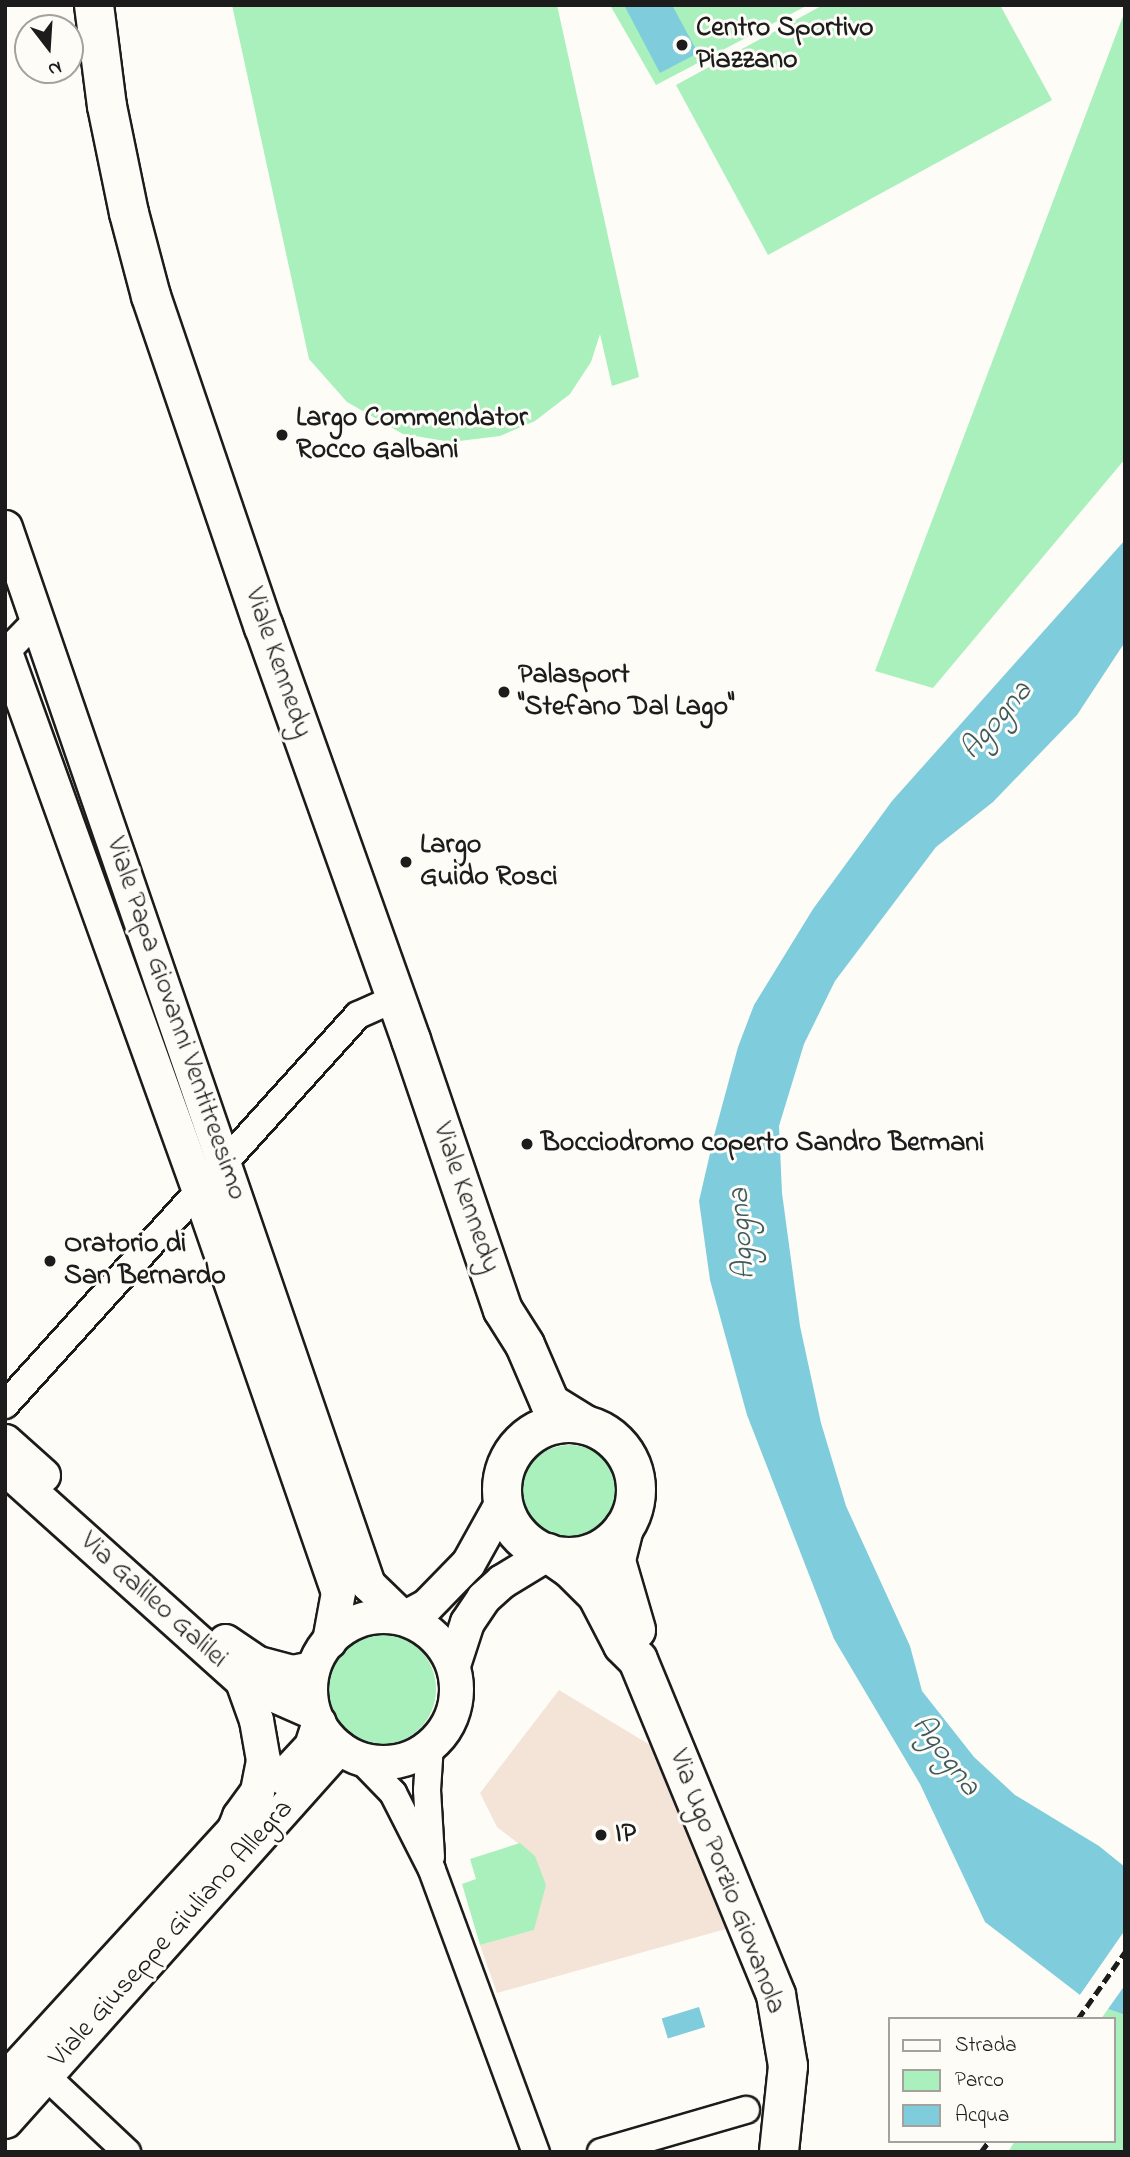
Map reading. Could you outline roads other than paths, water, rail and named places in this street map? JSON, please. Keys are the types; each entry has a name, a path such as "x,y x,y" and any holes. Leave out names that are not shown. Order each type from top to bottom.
{"main road":[{"name":"Viale Kennedy","path":"94,5 110,120 129,213 151,296 503,1310"},
{"path":"503,1310 525,1345 550,1403 604,1433 621,1447 632,1466 636,1487 634,1508 624,1528 609,1544 590,1553 569,1557 548,1553 521,1536 509,1520 503,1500 502,1481 508,1462 531,1423 507,1351 503,1310"},
{"path":"521,1443 539,1429 562,1423 584,1424"},
{"name":"Via Ugo Porzio Giovanola","path":"624,1528 616,1560 639,1639 638,1660"},
{"name":"Via Ugo Porzio Giovanola","path":"548,1553 571,1569 597,1595 623,1644 638,1660 775,1995 788,2066 779,2152"}],"street":[{"name":"Viale Papa Giovanni Ventitreesimo","path":"5,527 368,1584 403,1618"},
{"path":"5,653 37,620"},
{"name":"Viale Papa Giovanni Ventitreesimo","path":"5,653 199,1191 338,1592 321,1655"},
{"path":"5,1405 358,1015 396,998"},
{"name":"Via Galileo Galilei","path":"5,1441 233,1649 258,1663 292,1672 321,1655"},
{"name":"Via Galileo Galilei","path":"5,1468 242,1681 316,1717"},
{"path":"403,1618 426,1606 468,1563 503,1500"},
{"path":"453,1665 467,1622 482,1598 502,1581 548,1553"},
{"path":"349,1753 380,1762 402,1759 429,1745 442,1733 453,1712 457,1689 453,1665 442,1644 424,1628 403,1618 379,1616 356,1621 321,1655 310,1690 316,1717 349,1753 393,1793 432,1870 536,2152"},
{"path":"233,1831 239,1816 257,1791 263,1760 256,1720 242,1681"},
{"name":"Viale Giuseppe Giuliano Allegra","path":"5,2122 26,2071 233,1831 311,1746 316,1717"},
{"path":"429,1745 427,1790 432,1870"},
{"name":"Viale Giuseppe Giuliano Allegra","path":"26,2071 349,1753"},
{"path":"26,2071 127,2152"},
{"path":"601,2152 746,2110"}],"water":[{"path":"624,5 672,5 698,53 660,73"},
{"name":"Agogna","path":"1125,540 1125,642 1077,715 993,802 936,847 835,981 804,1044 779,1126 782,1193 800,1326 821,1423 846,1506 910,1646 922,1691 974,1757 1015,1795 1099,1846 1125,1867 1125,1931 1080,1995 985,1922 920,1784 834,1639 747,1415 710,1280 699,1201 738,1047 754,1005 813,909 892,801"},
{"path":"1125,1985 1125,2015 1108,2009"},
{"path":"699,2007 705,2027 668,2038 662,2018"}],"railway":[{"path":"1079,2017 1125,1952"},
{"path":"981,2152 988,2143"}],"place":[{"name":"Centro Sportivo Piazzano","path":"682,45"},
{"name":"Largo Commendator Rocco Galbani","path":"282,435"},
{"name":"Palasport \"Stefano Dal Lago\"","path":"504,692"},
{"name":"Largo Guido Rosci","path":"406,862"},
{"name":"Bocciodromo coperto Sandro Bermani","path":"527,1144"},
{"name":"Oratorio di San Bernardo","path":"50,1261"},
{"name":"IP","path":"601,1835"}]}
